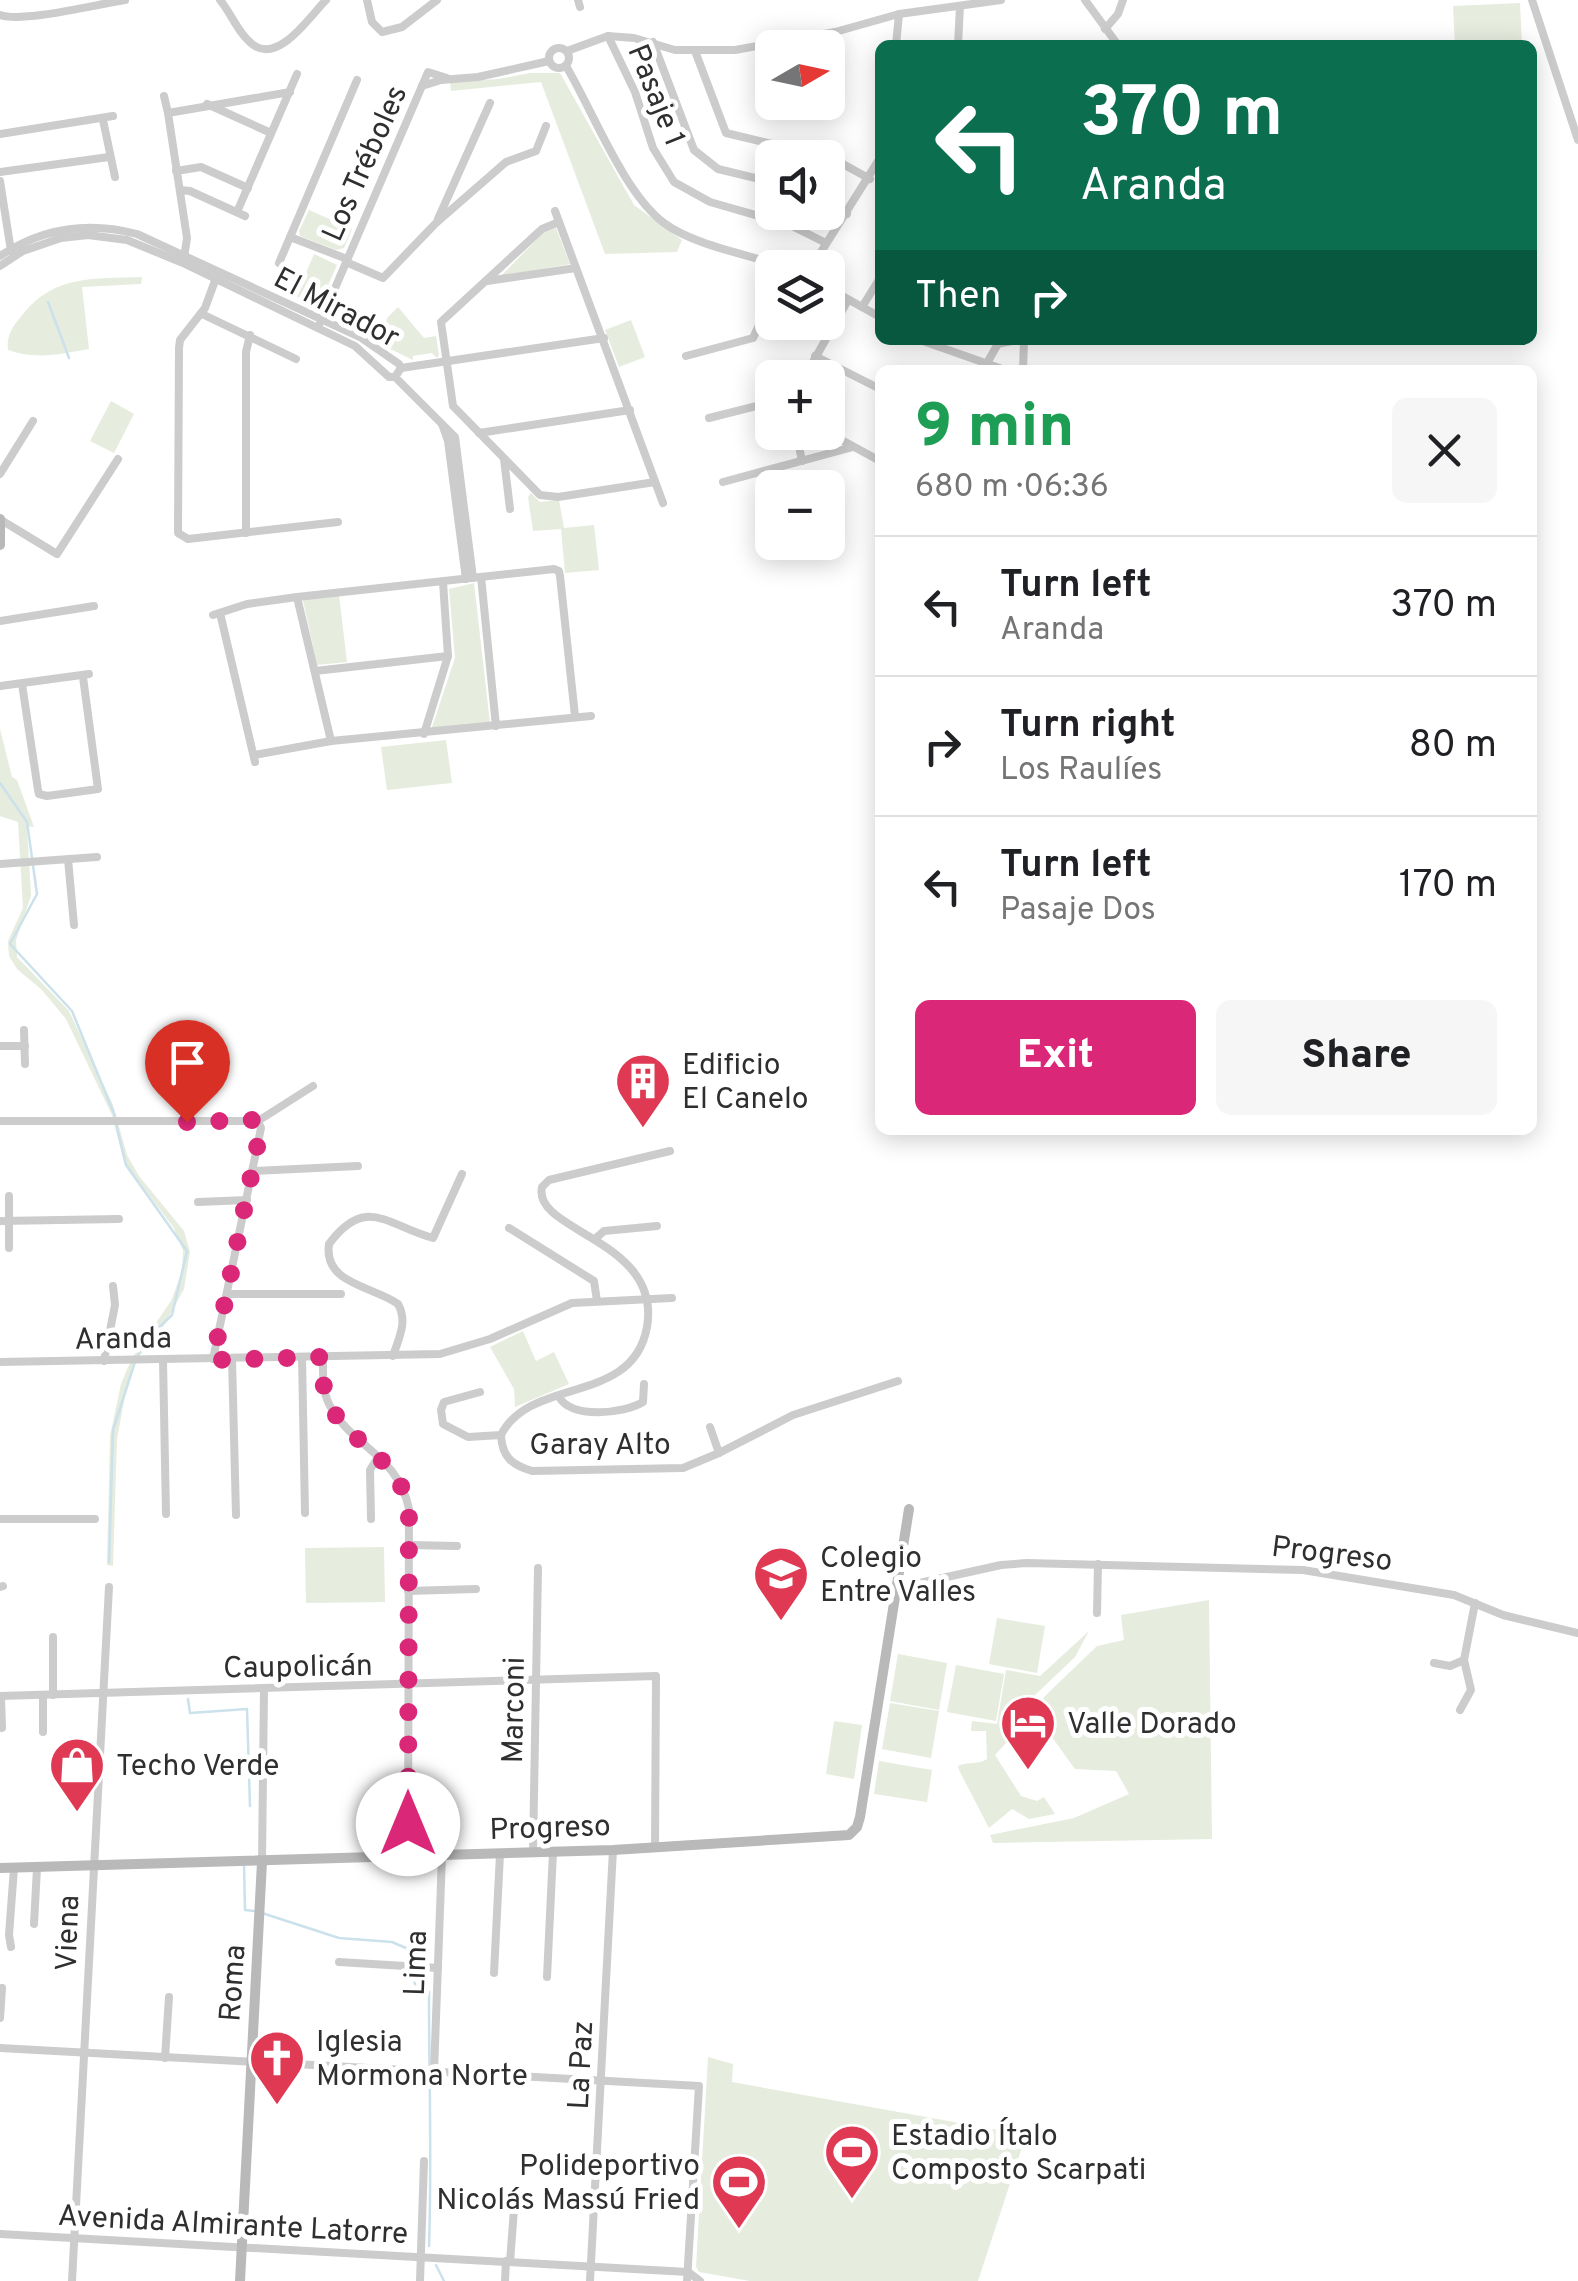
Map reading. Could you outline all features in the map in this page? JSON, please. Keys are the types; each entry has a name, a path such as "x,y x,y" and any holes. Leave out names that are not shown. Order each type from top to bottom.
{"street":[{"path":"0,15 25,16 125,0"},
{"path":"220,0 255,46 267,49 286,40 326,0"},
{"path":"367,0 372,22 382,32 402,27 437,0"},
{"path":"843,30 899,14 1001,0"},
{"path":"1085,0 1114,40"},
{"path":"1106,29 1123,0"},
{"path":"1532,0 1578,140"},
{"path":"958,40 960,6"},
{"path":"896,40 899,14"},
{"path":"548,62 555,48 566,51 608,36 653,42 675,50 755,47"},
{"name":"Pasaje 1","path":"608,36 635,92 653,148 674,182 710,202 790,224 826,243"},
{"path":"653,42 694,150 718,169 755,178"},
{"path":"566,51 566,66 637,196 664,223 755,257"},
{"path":"695,51 726,133 834,158 870,179"},
{"path":"422,86 548,62 556,68 566,66"},
{"name":"Los Tréboles","path":"320,323 428,72 448,78"},
{"path":"180,190 241,214 248,188 297,74"},
{"path":"280,262 357,80"},
{"path":"168,112 290,92"},
{"path":"1562,93 1578,92"},
{"path":"164,96 186,238 183,258"},
{"path":"436,223 490,103"},
{"path":"207,104 271,132"},
{"path":"0,134 108,118 109,157 115,177"},
{"path":"290,237 382,278 436,223 506,162 536,150 546,126"},
{"path":"0,172 109,157"},
{"path":"176,171 201,167 248,188"},
{"path":"822,250 875,168"},
{"path":"0,182 11,254"},
{"path":"555,211 663,503"},
{"path":"559,222 542,229 441,322 453,406 540,495 655,482"},
{"name":"El Mirador","path":"0,256 48,241 88,235 127,240 183,258 320,323 355,346 390,377 398,373 360,337 320,323 216,278 183,258"},
{"name":"El Mirador","path":"0,266 11,254"},
{"path":"485,282 576,268"},
{"path":"216,278 202,314 178,348 180,536 188,539 246,534 338,522"},
{"path":"862,307 875,286"},
{"path":"845,298 875,315"},
{"path":"202,314 296,359"},
{"path":"686,356 753,338 755,334"},
{"path":"246,534 246,352 250,336"},
{"path":"496,726 448,441 442,424 398,373 604,338"},
{"path":"814,360 824,340"},
{"path":"933,345 986,365 996,345"},
{"path":"816,356 875,386"},
{"path":"709,418 755,406"},
{"path":"479,434 630,410"},
{"path":"0,474 33,421"},
{"path":"845,442 875,458"},
{"path":"723,482 853,446"},
{"path":"800,450 802,461"},
{"path":"0,520 57,554 118,459"},
{"path":"504,459 510,509"},
{"path":"0,520 0,546"},
{"path":"575,716 559,571 296,597 247,604 217,614 254,759 331,741 592,716"},
{"path":"424,734 448,656 443,582"},
{"path":"296,597 331,741"},
{"path":"0,621 94,606"},
{"path":"315,671 448,656"},
{"path":"0,686 86,676 98,788 104,800"},
{"path":"22,684 40,794 98,788"},
{"path":"0,864 97,857"},
{"path":"68,859 74,925"},
{"path":"24,1030 25,1064"},
{"path":"0,1046 24,1046"},
{"path":"0,1121 258,1122 313,1086"},
{"path":"213,1360 261,1128 258,1122"},
{"path":"648,1300 634,1270 543,1206 540,1195 544,1183 670,1151"},
{"path":"252,1171 358,1166"},
{"path":"393,1356 404,1326 398,1304 339,1275 328,1258 329,1244 352,1220 370,1216 433,1238 462,1174"},
{"path":"9,1196 5,1221 9,1248"},
{"path":"198,1202 247,1200"},
{"path":"5,1221 119,1219"},
{"path":"595,1239 604,1231 657,1226"},
{"path":"509,1228 589,1277 596,1284 597,1301"},
{"path":"104,1360 115,1304 113,1286"},
{"path":"228,1294 341,1294"},
{"name":"Aranda","path":"0,1362 393,1356 455,1351 490,1340 559,1306 672,1298"},
{"name":"Garay Alto","path":"648,1300 646,1331 625,1368 514,1416 501,1435 505,1454 513,1466 532,1471 682,1468 793,1415 898,1381"},
{"path":"302,1357 305,1513"},
{"path":"323,1357 327,1401 394,1472 406,1494 408,1856"},
{"path":"232,1359 236,1515"},
{"path":"163,1360 166,1514"},
{"name":"Garay Alto","path":"558,1397 572,1409 626,1409 643,1402 644,1384"},
{"name":"Garay Alto","path":"480,1392 444,1402 443,1424 468,1437 501,1435"},
{"name":"Garay Alto","path":"710,1427 719,1453"},
{"path":"371,1519 370,1470 378,1457"},
{"name":"Progreso","path":"0,1868 614,1850 831,1838 853,1832 860,1817 909,1509"},
{"path":"0,1519 95,1518"},
{"path":"408,1544 457,1546"},
{"name":"Progreso","path":"896,1588 1001,1564 1303,1570 1454,1595 1502,1615 1578,1633"},
{"path":"1097,1614 1098,1564"},
{"name":"Marconi","path":"533,1852 538,1568"},
{"name":"Viena","path":"72,2281 108,1587"},
{"path":"408,1591 476,1589"},
{"path":"1460,1710 1470,1690 1464,1660 1475,1603"},
{"path":"43,1732 54,1638"},
{"path":"1434,1663 1450,1666 1464,1660"},
{"name":"Caupolicán","path":"1,1696 656,1676 655,1848"},
{"name":"Roma","path":"240,2281 261,1919 257,1862 264,1689"},
{"path":"1,1696 2,1728"},
{"name":"La Paz","path":"590,2281 614,1850"},
{"path":"548,1977 553,1852"},
{"path":"494,1973 500,1854"},
{"name":"Lima","path":"429,2072 442,1856"},
{"path":"11,1947 14,1868"},
{"path":"34,1924 37,1868"},
{"path":"338,1962 438,1968"},
{"path":"0,2018 2,1988"},
{"path":"165,2058 168,1997"},
{"path":"0,2048 699,2086 687,2277 700,2281"},
{"path":"420,2281 424,2162"},
{"path":"505,2281 515,2196"},
{"name":"Avenida Almirante Latorre","path":"0,2234 508,2261 687,2277"}],"shaded area":[{"path":"1520,3 1522,40 1455,40 1453,6"},
{"path":"560,73 634,205 682,240 677,252 605,254 541,82 451,91 450,82"},
{"path":"309,210 352,229 344,248 336,250 300,236"},
{"path":"556,228 570,264 501,276 543,233"},
{"path":"314,254 337,265 316,306 296,296"},
{"path":"142,277 141,284 82,287 89,349 39,355 8,350 9,335 16,323 48,292 77,281"},
{"path":"398,307 424,338 436,336 437,358 432,353 413,356 413,360 376,342 388,317"},
{"path":"631,320 645,357 619,367 605,330"},
{"path":"111,401 134,414 114,453 90,441"},
{"path":"531,493 540,502 559,500 564,528 594,525 599,570 565,573 561,529 533,531 528,497"},
{"path":"474,583 490,723 431,730 455,658 449,589"},
{"path":"339,595 347,662 317,665 303,600"},
{"path":"0,729 12,777 17,780 34,827 27,826 31,896 16,940 17,957 69,1011 113,1105 127,1155 184,1231 190,1252 184,1289 163,1327 137,1359 126,1390 117,1439 113,1566 107,1565 110,1436 121,1384 132,1358 171,1301 182,1272 183,1251 174,1228 124,1162 112,1115 66,1019 9,956 8,941 23,908 18,822 0,816"},
{"path":"446,740 452,783 387,790 381,747"},
{"path":"523,1331 536,1361 554,1352 569,1384 515,1407 514,1389 490,1347"},
{"path":"384,1547 385,1602 306,1603 305,1548"},
{"path":"1209,1600 1212,1839 993,1843 990,1835 1074,1818 1129,1794 1116,1771 1075,1769 1036,1715 1044,1697 1097,1646 1124,1640 1121,1615"},
{"path":"997,1618 1045,1626 1037,1673 989,1664"},
{"path":"1089,1631 1075,1657 1033,1697 1015,1733 995,1755 1021,1796 1037,1801 1044,1797 1055,1814 1029,1819 1012,1809 989,1828 958,1766 987,1759 986,1731 971,1731 972,1721 997,1724 1006,1670 1040,1676"},
{"path":"898,1654 947,1663 939,1710 890,1701"},
{"path":"956,1665 1004,1674 996,1721 947,1712"},
{"path":"890,1703 939,1711 931,1758 882,1749"},
{"path":"834,1721 862,1725 854,1779 826,1774"},
{"path":"879,1761 932,1770 927,1802 874,1794"},
{"name":"Estadio Ítalo Composto Scarpati","path":"708,2057 733,2064 732,2082 1026,2135 978,2281 750,2281 699,2272 696,2267"}],"waterway":[{"path":"48,302 69,358"},
{"path":"0,783 27,822 37,894 10,944 72,1011 115,1116"},
{"path":"116,1124 126,1165 187,1251 172,1315 144,1342 138,1355"},
{"path":"109,1562 113,1430 135,1362"},
{"path":"188,1699 190,1713 247,1709 250,1806"},
{"path":"244,1862 245,1910 254,1911"},
{"path":"262,1913 339,1938 392,1942 406,1948 416,1988 429,1992 429,2246"},
{"path":"436,2265 444,2281"}],"place":[{"name":"Edificio El Canelo","path":"643,1130"},
{"name":"Colegio Entre Valles","path":"781,1623"},
{"name":"Valle Dorado","path":"1028,1772"},
{"name":"Techo Verde","path":"77,1814"},
{"name":"Iglesia Mormona Norte","path":"277,2107"},
{"name":"Estadio Ítalo Composto Scarpati","path":"852,2201"},
{"name":"Polideportivo Nicolás Massú Fried","path":"739,2231"}],"route":[{"path":"187,1122 252,1120 261,1128 213,1360 323,1357 327,1401 394,1472 406,1494 411,1657 408,1824"}]}
